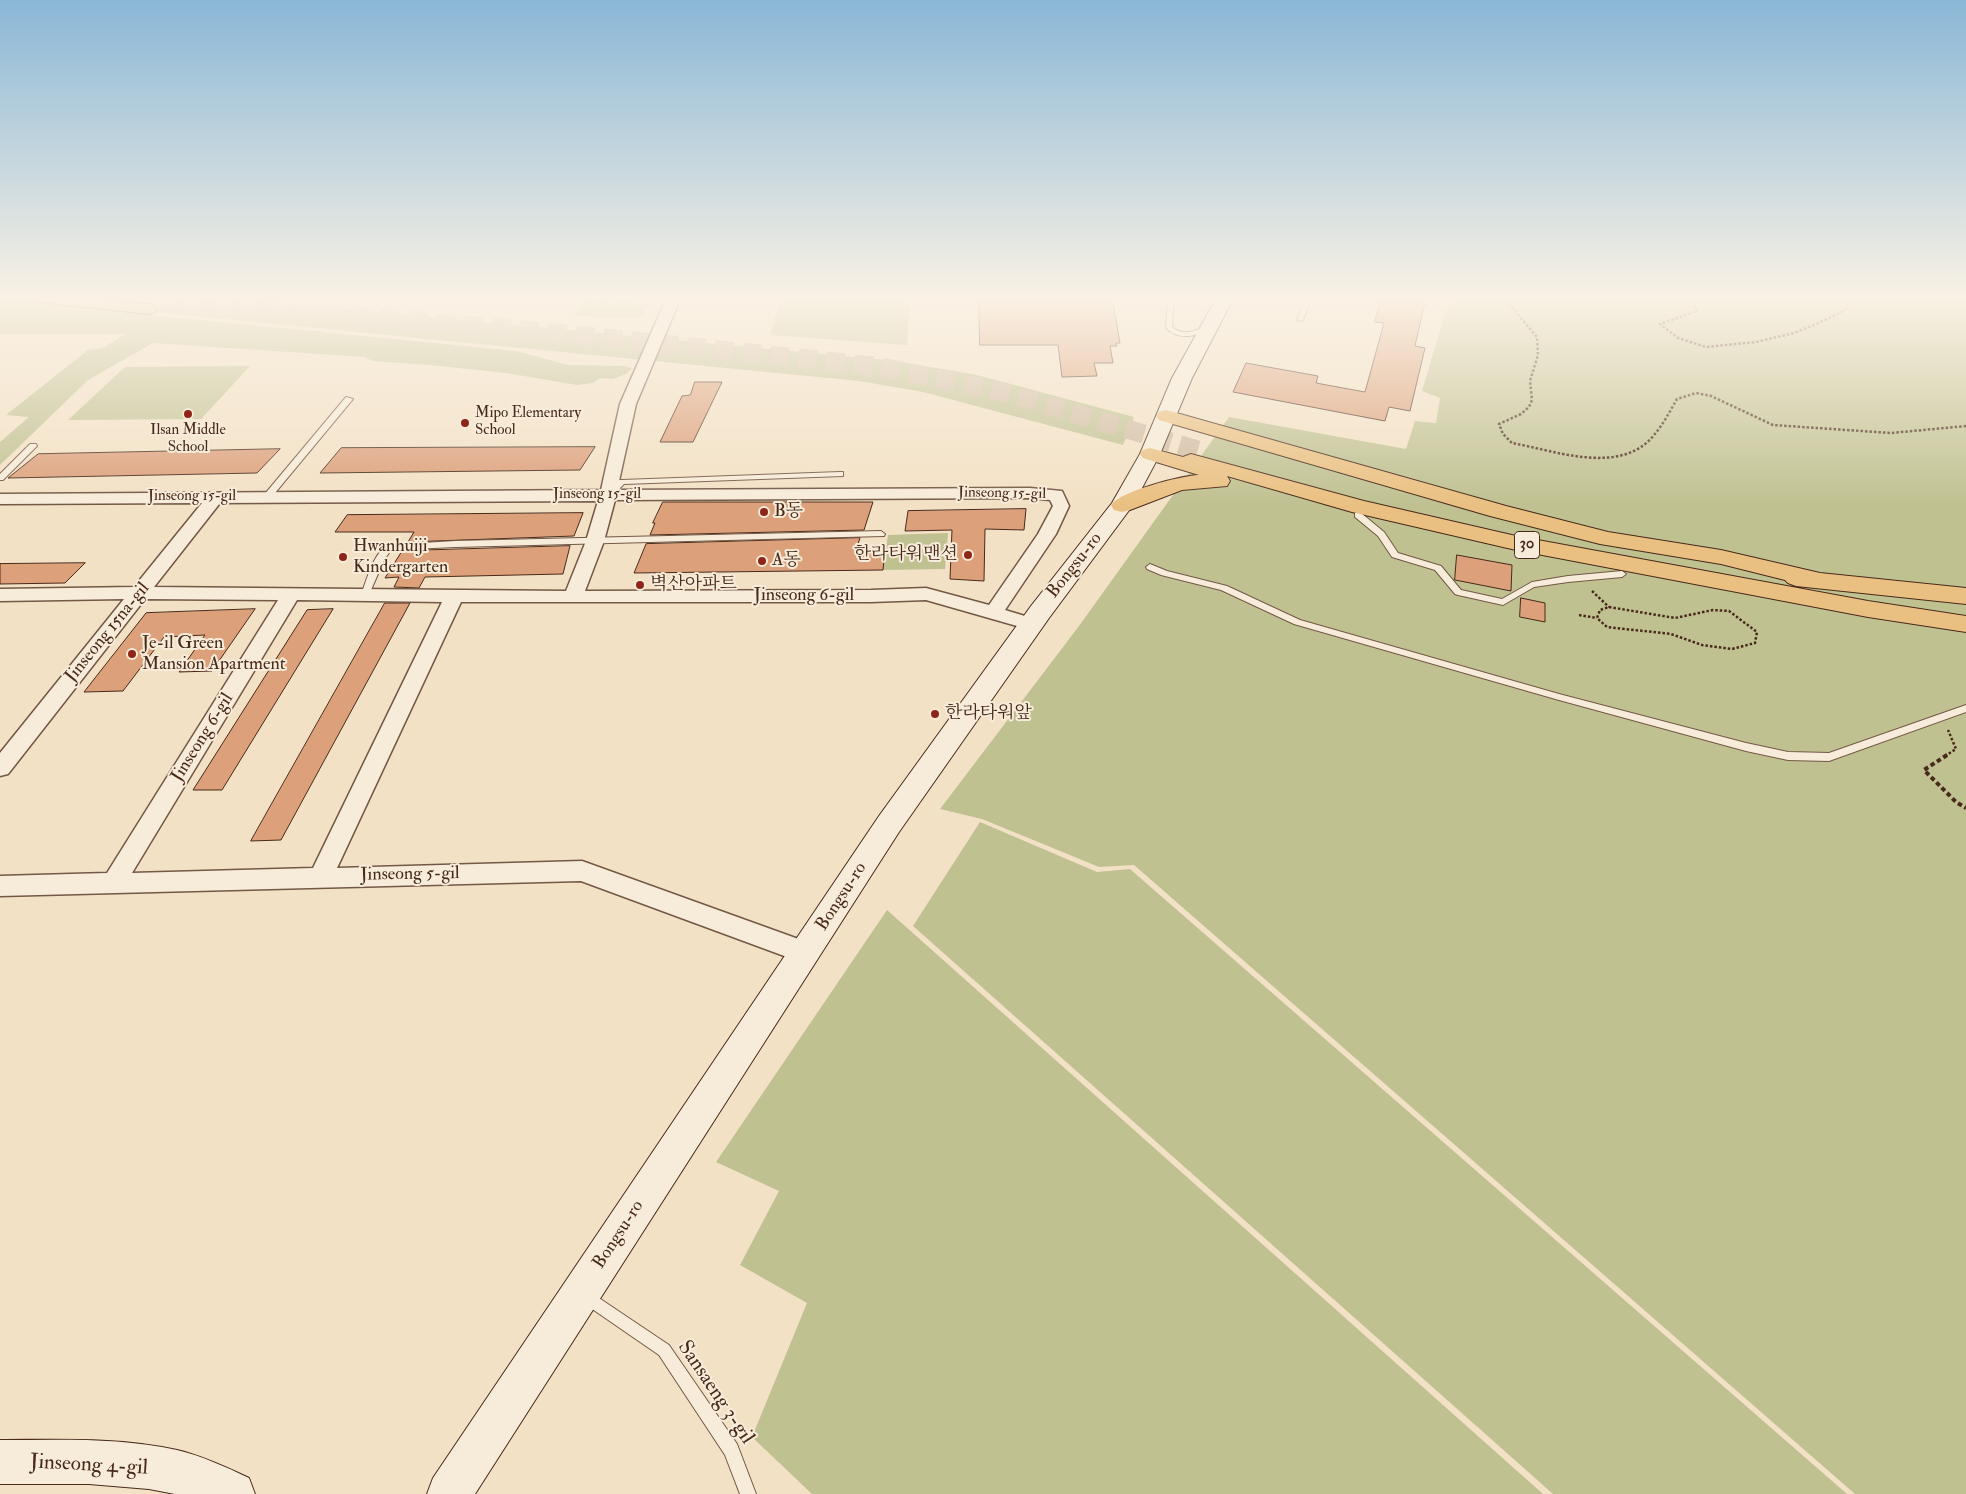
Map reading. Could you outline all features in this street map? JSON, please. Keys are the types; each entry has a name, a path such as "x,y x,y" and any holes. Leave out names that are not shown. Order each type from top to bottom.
{"highway":[{"path":"1166,416 1498,512 1599,537 1721,557 1828,583"},
{"path":"1150,454 1436,540 1538,566 1622,574 1801,607 1868,609"},
{"name":"30","path":"1966,596 1828,583 1671,561 1515,530 1198,456 1360,507 1516,543 1868,609 1966,624"},
{"path":"1122,505 1173,484 1203,480 1254,485"}],"main road":[{"name":"Bongsu-ro","path":"449,1494 890,824 1031,624 1122,505 1150,454 1188,367"},
{"name":"Jinseong 4-gil","path":"0,1462 109,1463 155,1469 211,1481 233,1494"}],"street":[{"path":"573,597 595,540 608,495 628,404 644,367"},
{"name":"Jinseong 15-gil","path":"0,498 1056,494 1061,506 1047,534 993,612"},
{"name":"Jinseong 15na-gil","path":"0,768 216,497"},
{"name":"Jinseong 6-gil","path":"0,595 139,593 573,597 871,596 926,594 1031,624"},
{"name":"Jinseong 6-gil","path":"114,882 291,595"},
{"path":"321,877 455,595"},
{"name":"Jinseong 5-gil","path":"0,886 582,871 806,953"}],"lane":[{"path":"267,497 349,399"},
{"path":"0,478 33,446"},
{"path":"608,495 622,482 840,474"},
{"path":"1358,515 1381,534 1395,555 1438,568 1458,592 1503,602 1532,585 1622,574"},
{"path":"365,595 380,559 389,548 454,544 881,534"},
{"path":"1150,567 1164,574 1224,588 1297,622 1606,709 1746,747 1788,756 1829,757 1966,708"},
{"name":"Sansaeng 3-gil","path":"582,1294 664,1350 731,1450 748,1494"}],"path":[{"path":"1534,367 1530,381 1532,400 1529,407 1521,414 1499,424 1503,434 1512,443 1590,458 1609,459 1631,454 1654,436 1677,399 1696,393 1712,396 1773,425 1891,433 1966,426"},
{"path":"1579,578 1609,607"},
{"path":"1579,615 1597,618 1607,627 1671,634 1702,645 1732,649 1755,643 1758,632 1729,611 1714,610 1675,618 1609,607 1600,610 1597,618"},
{"path":"1943,716 1956,749 1924,770 1956,802 1966,808"}],"green space":[{"path":"67,367 111,367 88,380 0,465 0,442 29,417 6,415"},
{"path":"125,367 249,367 201,419 68,420"},
{"path":"446,367 632,368 626,374 613,379 600,378 593,383 577,385 506,373"},
{"path":"713,367 929,367 977,375 1134,417 1123,445 923,392 859,381"},
{"path":"1429,367 1966,367 1966,1494 1855,1494 1134,865 1099,867 982,819 940,809 1079,626 1229,417 1406,449 1415,421 1436,423 1440,398 1422,391"},
{"path":"948,533 945,569 883,570 888,535"},
{"path":"980,822 1097,872 1130,869 1847,1494 1553,1494 913,926"},
{"path":"887,910 1543,1494 812,1494 752,1437 807,1303 740,1265 779,1191 716,1162"}],"building":[{"path":"1061,367 1095,367 1097,376 1062,377"},
{"path":"1244,367 1267,367 1318,376 1316,383 1365,392 1372,367 1421,367 1410,411 1389,407 1385,421 1233,392"},
{"path":"695,382 722,382 693,442 660,442 682,396 690,395"},
{"path":"595,447 580,470 320,473 341,448"},
{"path":"280,449 257,473 8,478 38,454"},
{"name":"B동","path":"663,502 873,502 864,530 650,535 655,523 653,523"},
{"name":"한라타워맨션","path":"1026,509 1024,530 985,529 984,581 950,579 952,530 905,531 908,511"},
{"path":"583,513 574,536 408,542 414,532 335,532 347,515"},
{"name":"A동","path":"860,538 856,550 885,550 883,570 634,573 646,544"},
{"path":"570,546 563,574 425,577 419,588 394,587 399,577 385,578 402,551"},
{"path":"1457,555 1512,565 1511,591 1455,580"},
{"path":"85,563 65,583 0,584 0,564"},
{"path":"1521,598 1545,603 1545,622 1520,617"},
{"path":"385,603 410,603 281,840 251,841"},
{"name":"Je-il Green Mansion Apartment","path":"255,609 212,671 179,672 205,635 164,637 123,691 84,692 146,613"},
{"path":"333,609 222,790 193,790 307,610"}],"tunnel":[{"path":"879,367 1003,392 1204,452"}],"place":[{"name":"Ilsan Middle School","path":"188,414"},
{"name":"Mipo Elementary School","path":"465,423"},
{"name":"B동","path":"764,512"},
{"name":"한라타워맨션","path":"968,555"},
{"name":"Hwanhuiji Kindergarten","path":"343,557"},
{"name":"A동","path":"762,561"},
{"name":"벽산아파트","path":"640,585"},
{"name":"Je-il Green Mansion Apartment","path":"132,654"},
{"name":"한라타워앞","path":"935,714"}]}
